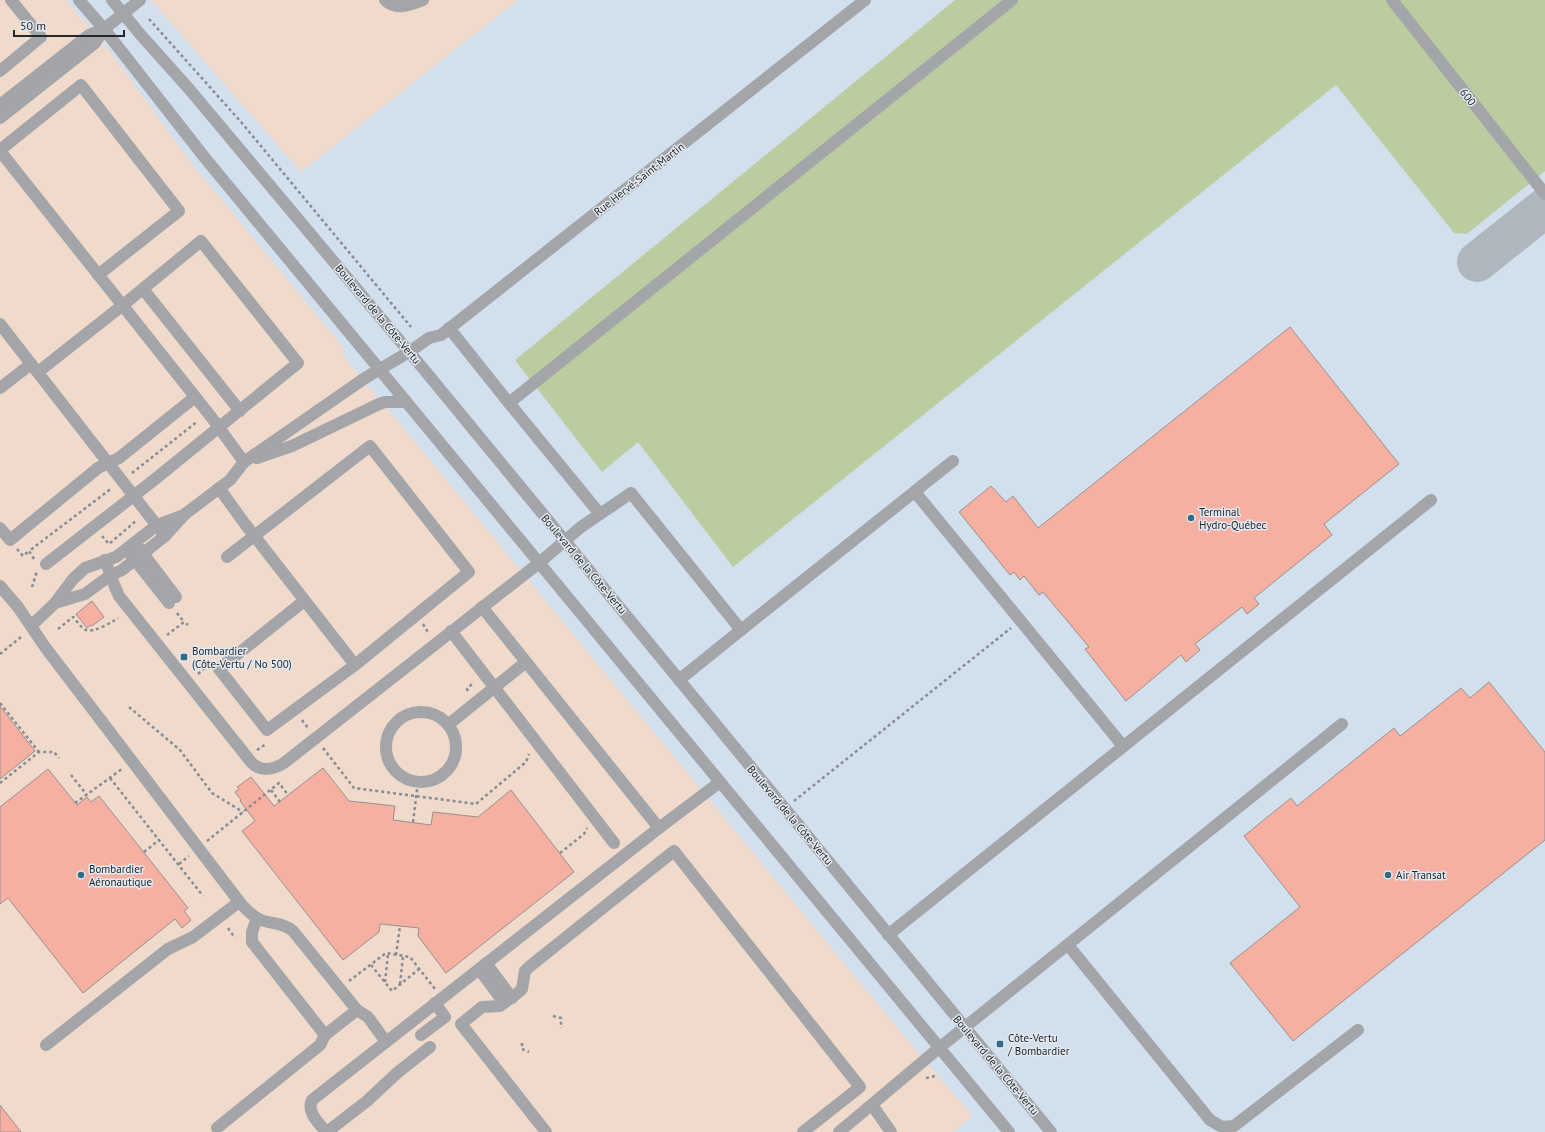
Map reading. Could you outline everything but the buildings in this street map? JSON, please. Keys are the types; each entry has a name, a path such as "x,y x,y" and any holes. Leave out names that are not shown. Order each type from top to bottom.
{"street":[{"path":"0,70 41,38 11,0"},
{"path":"79,0 406,402 1010,1132"},
{"name":"Boulevard de la Côte-Vertu","path":"112,0 190,90 409,352 1052,1132"},
{"path":"0,118 95,43 104,30 140,0"},
{"path":"385,0 390,5 403,6 423,0"},
{"name":"Rue Hervé-Saint-Martin","path":"185,514 230,480 244,462 365,378 409,352 429,338 441,335 866,0"},
{"path":"509,403 1012,0"},
{"name":"600","path":"1392,0 1545,194"},
{"path":"0,105 89,35 104,30"},
{"path":"98,275 179,211 81,85 0,150 98,275 195,397 244,462 292,446 379,404 385,402 406,402"},
{"path":"0,139 0,146"},
{"path":"0,388 35,368 123,306 201,241 298,363 134,496 39,564"},
{"path":"143,289 240,411"},
{"path":"0,324 165,536"},
{"path":"450,328 600,514"},
{"path":"0,528 10,540 98,468 119,458 195,397"},
{"path":"227,557 370,446 469,572 355,665 267,730 219,669 304,601"},
{"path":"679,680 953,461"},
{"path":"219,488 254,536 355,665"},
{"path":"916,492 1123,746"},
{"path":"105,560 114,587 119,596 251,762 265,769 278,767 284,763 539,563 564,540 631,493 741,630"},
{"path":"888,934 1431,500"},
{"path":"31,626 55,603 73,578 79,573 91,565 116,557 157,526 185,514"},
{"path":"55,603 85,594 122,570 165,536 185,514"},
{"path":"130,546 173,600"},
{"path":"0,586 18,607 45,647 239,902 248,912 257,918 284,926 294,931 357,1010 368,1018 386,1042"},
{"path":"482,607 658,828"},
{"path":"451,631 614,843"},
{"path":"449,724 526,662"},
{"path":"418,711 429,712 440,716 449,724 454,734 457,746 455,758 449,768 441,776 430,781 418,782 407,779 397,773 390,764 386,741 390,730 397,721 407,714 418,711"},
{"path":"839,1132 939,1048 966,1028 1342,724"},
{"path":"430,1047 397,1073 367,1101 326,1132 311,1112 310,1107 312,1100 658,828 720,782"},
{"path":"546,1132 461,1024 482,1007 496,1007 508,1001 522,989 523,975 529,967 674,852 860,1087 803,1132"},
{"path":"46,1045 168,949 193,937 239,902"},
{"path":"257,918 252,932 252,942 325,1035"},
{"path":"1068,945 1210,1120 1222,1127 1234,1126 1358,1030"},
{"path":"482,966 508,1001"},
{"path":"421,1036 446,1016 435,1004"},
{"path":"218,1128 320,1045 325,1035 357,1010"},
{"path":"872,1105 891,1132"}],"path":[{"name":"Boulevard de la Côte-Vertu","path":"150,19 241,122 411,327"},
{"path":"129,475 201,418"},
{"path":"21,554 23,556 115,485"},
{"path":"99,532 109,544"},
{"path":"29,551 39,564 32,587"},
{"path":"58,629 73,617 84,629 90,631 104,627 118,618"},
{"path":"785,809 1020,621"},
{"path":"167,635 184,622 188,625"},
{"path":"0,654 21,637"},
{"path":"0,702 39,752"},
{"path":"129,707 180,750 212,793 240,808 244,812"},
{"path":"257,750 271,740"},
{"path":"322,746 354,788 476,804 526,762"},
{"path":"0,783 39,752 54,752 59,758"},
{"path":"75,803 124,767"},
{"path":"71,776 87,795"},
{"path":"110,778 203,896"},
{"path":"412,822 418,782"},
{"path":"207,841 279,783 288,795"},
{"path":"271,790 280,802"},
{"path":"560,853 584,834"},
{"path":"144,852 159,840"},
{"path":"179,864 192,854"},
{"path":"396,955 400,926"},
{"path":"228,928 235,938"},
{"path":"385,982 388,954"},
{"path":"349,982 388,954 410,956 435,989"},
{"path":"400,985 403,956"},
{"path":"371,965 392,991 419,969"},
{"path":"553,1016 561,1018 561,1028"},
{"path":"522,1043 522,1049 529,1052"},
{"path":"923,1078 935,1076"}],"shaded area":[{"path":"0,0 1545,0 1545,1132 0,1132"},
{"path":"0,0 66,0 108,49 193,165 344,348 342,351 347,361 909,1042 972,1115 969,1119 953,1132 0,1132"},
{"path":"151,0 518,0 301,172"}],"green space":[{"path":"955,0 1545,0 1545,171 1467,234 1454,233 1336,85 733,567 638,442 602,472 515,360"}],"taxiway":[{"path":"1477,262 1545,208"}],"place":[{"name":"Terminal Hydro-Québec","path":"1191,518"},
{"name":"Bombardier (Côte-Vertu / No 500)","path":"184,657"},
{"name":"Bombardier Aéronautique","path":"81,875"},
{"name":"Air Transat","path":"1388,875"},
{"name":"Côte-Vertu / Bombardier","path":"1000,1044"}]}
